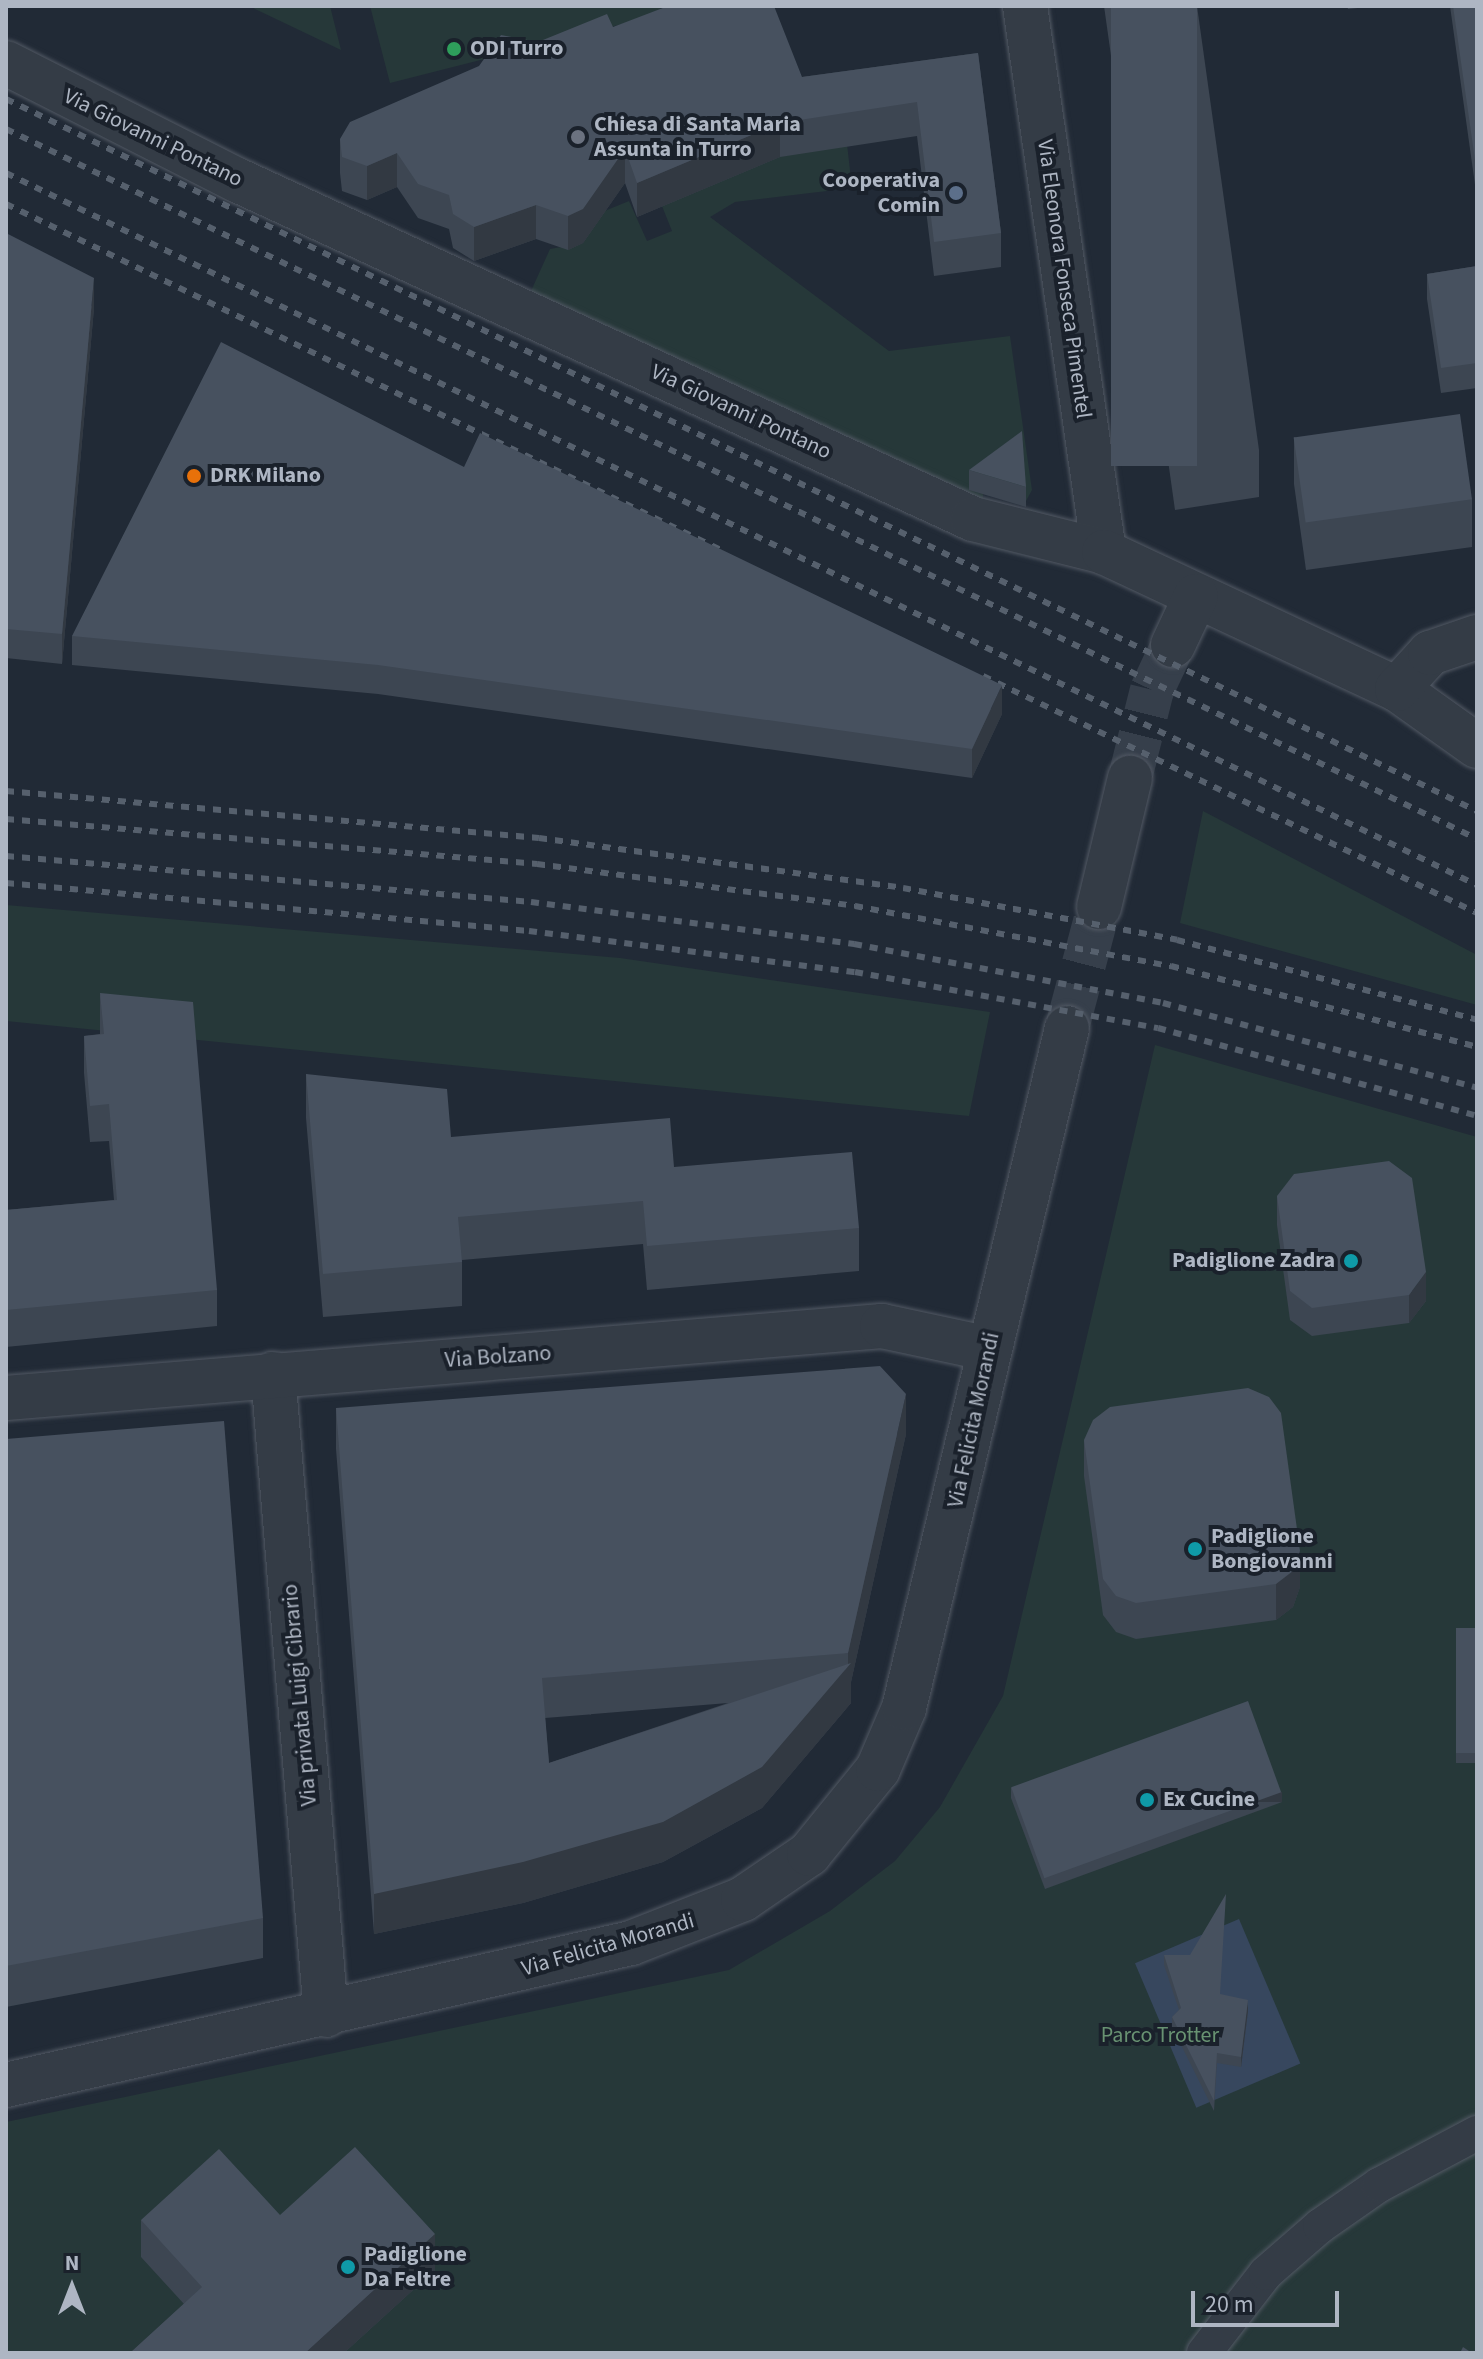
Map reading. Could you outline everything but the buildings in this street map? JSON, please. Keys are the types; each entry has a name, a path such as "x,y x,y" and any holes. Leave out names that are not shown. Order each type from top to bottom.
{"street":[{"name":"Via Eleonora Fonseca Pimentel","path":"1025,6 1104,552"},
{"name":"Via Giovanni Pontano","path":"6,63 237,180 973,519 1104,552 1397,689 1477,746"},
{"path":"1173,645 1196,596"},
{"path":"1397,689 1430,653 1477,637"},
{"path":"1099,907 1130,778"},
{"name":"Via Felicita Morandi","path":"6,2085 326,2015 672,1929 765,1888 815,1848 878,1769 904,1708 931,1620 989,1349 1067,1028"},
{"name":"Via Bolzano","path":"6,1398 882,1326 989,1349"},
{"name":"Via privata Luigi Cibrario","path":"273,1374 326,2015"},
{"path":"1204,2353 1266,2273 1320,2226 1379,2185 1477,2133"}],"green space":[{"path":"249,6 330,6 341,50"},
{"name":"ODI Turro","path":"370,6 660,6 662,14 390,83"},
{"path":"744,144 847,144 852,188 735,202 710,217 889,351 1010,336 1032,490 1026,501 983,479 983,499 1009,511 531,291 550,249 583,243 590,217 629,201 647,241 672,231 662,206"},
{"path":"1203,811 1477,955 1477,1005 1180,923"},
{"path":"6,905 620,958 990,1012 969,1116 6,1021"},
{"name":"Parco Trotter","path":"1155,1045 1477,1137 1477,2353 6,2353 6,2122 729,1970 830,1911 895,1861 940,1807 1003,1696"}],"water":[{"path":"1239,1919 1300,2064 1196,2108 1135,1963"}],"tunnel":[{"path":"1130,778 1152,690 1173,645"},
{"path":"1067,1028 1099,907"}],"railway":[{"path":"6,99 1477,811"},
{"path":"6,129 1477,839"},
{"path":"6,173 1477,885"},
{"path":"6,204 723,551"},
{"path":"983,676 1477,913"},
{"path":"6,791 539,838 903,888 1177,940 1477,1020"},
{"path":"6,819 537,864 855,906 1171,966 1477,1047"},
{"path":"6,856 531,902 854,944 1163,1003 1477,1088"},
{"path":"6,883 529,931 855,972 1158,1028 1477,1116"}],"place":[{"name":"ODI Turro","path":"454,49"},
{"name":"Chiesa di Santa Maria Assunta in Turro","path":"578,137"},
{"name":"Cooperativa Comin","path":"956,193"},
{"name":"DRK Milano","path":"194,476"},
{"name":"Padiglione Zadra","path":"1351,1261"},
{"name":"Padiglione Bongiovanni","path":"1195,1549"},
{"name":"Ex Cucine","path":"1147,1800"},
{"name":"Padiglione Da Feltre","path":"348,2267"}]}
